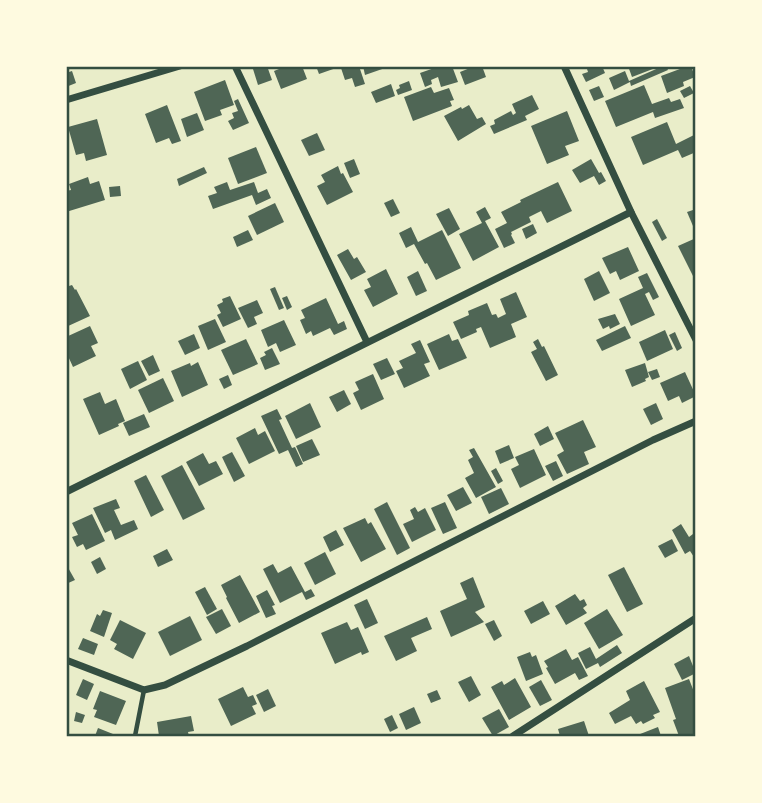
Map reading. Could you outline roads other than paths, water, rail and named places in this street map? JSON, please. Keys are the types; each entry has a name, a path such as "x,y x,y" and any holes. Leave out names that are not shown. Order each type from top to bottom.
{"street":[{"path":"66,100 180,66"},
{"path":"235,66 368,342"},
{"path":"564,66 631,212 695,340"},
{"path":"66,492 631,212"},
{"path":"66,660 144,690 165,685 695,421"},
{"path":"513,737 695,618"}],"lane":[{"path":"135,737 144,690"}]}
